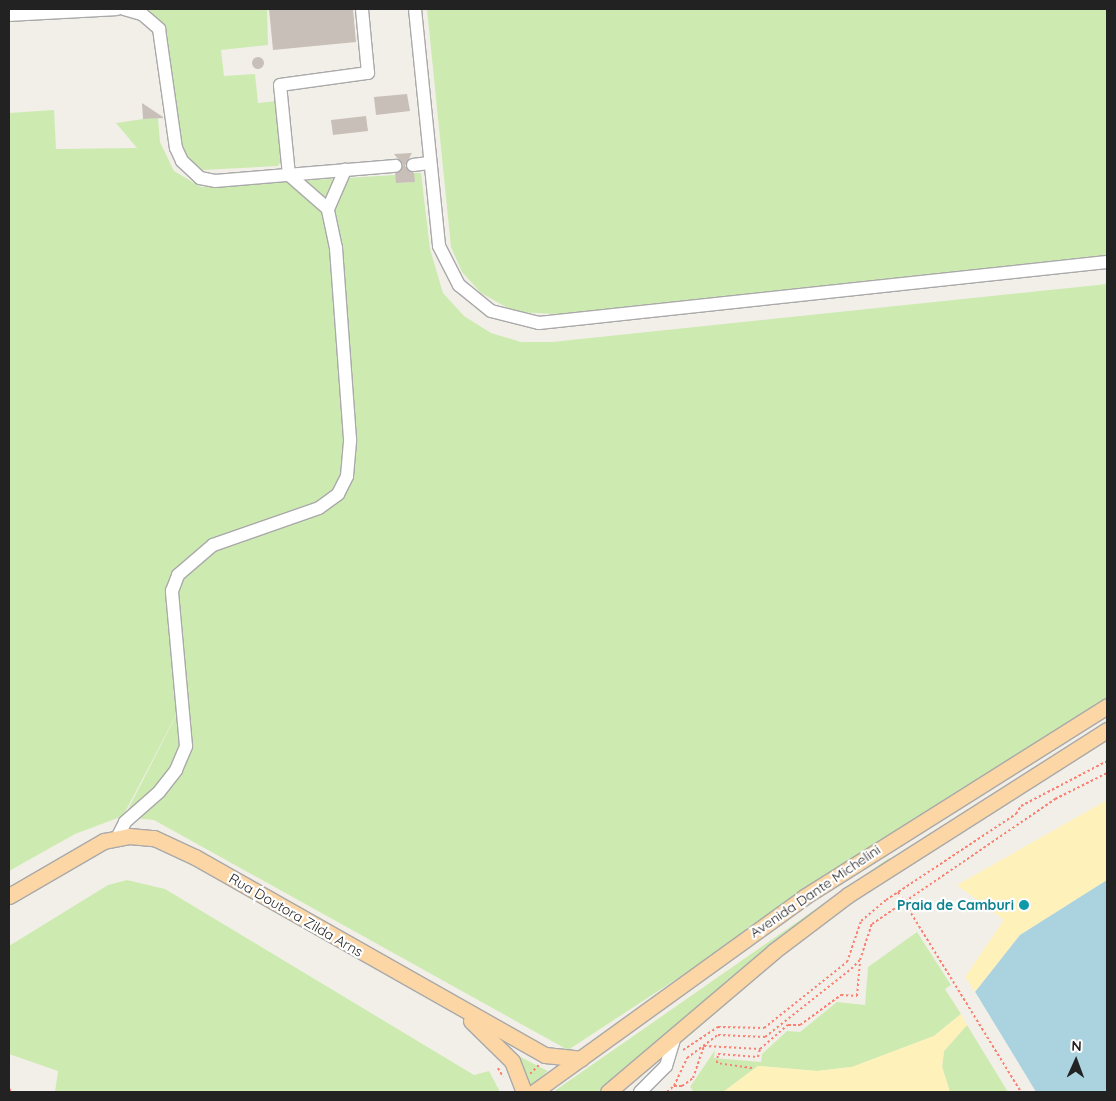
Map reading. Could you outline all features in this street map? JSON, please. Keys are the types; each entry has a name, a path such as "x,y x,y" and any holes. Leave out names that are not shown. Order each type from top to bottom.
{"main road":[{"name":"Avenida Dante Michelini","path":"534,1092 804,897 1107,706"},
{"name":"Avenida Dante Michelini","path":"608,1092 774,951 848,895 1107,730"},
{"name":"Rua Doutora Zilda Arns","path":"9,896 91,846 117,838 154,838 178,848 545,1056 581,1059"},
{"path":"452,1004 502,1050 523,1087"}],"lane":[{"path":"9,14 117,9"},
{"path":"124,9 142,14 159,29 172,130 182,161 200,178 215,181 395,166"},
{"path":"328,209 289,175 280,85 368,73 362,9"},
{"path":"415,9 438,246 459,285 491,311 539,323 1107,262"},
{"path":"413,165 430,163"},
{"path":"117,838 125,822 160,792 176,770 186,746 172,592 178,575 213,545 319,508 338,494 347,476 350,439 346,350 336,248 328,209 345,170"},
{"path":"640,1092 666,1066 675,1036"}],"path":[{"path":"682,1052 718,1027 764,1028 847,962 861,921 898,892 1016,814 1021,806 1107,762"},
{"path":"752,1068 717,1063 718,1054 758,1057 760,1049 788,1025 800,1025 841,995 857,996 860,960 872,924 1056,798 1107,773"},
{"path":"898,892 1021,1092"},
{"path":"667,1092 674,1086 687,1058 718,1035 765,1037 860,960"},
{"path":"704,1046 760,1049"},
{"path":"674,1086 682,1086 693,1078 704,1046"},
{"path":"523,1087 545,1056"},
{"path":"9,1089 13,1092"}],"green space":[{"path":"149,9 267,9 268,45 221,50 224,76 255,74 258,103 276,101 282,160 278,166 202,170 180,153 163,31"},
{"path":"427,9 1107,9 1107,255 557,314 515,312 481,293 462,272 451,247"},
{"path":"54,110 56,149 137,148 116,123 158,118 160,142 174,171 201,187 395,175 397,183 414,182 414,173 421,173 430,249 443,293 464,316 491,333 521,342 552,342 1107,284 1107,697 568,1050 154,820 124,817 195,679 123,816 75,834 9,871 9,113"},
{"path":"889,858 891,862 601,1092 553,1092"},
{"path":"127,880 165,889 474,1075 489,1071 500,1092 55,1092 58,1071 9,1054 9,946 108,885"},
{"path":"917,932 951,985 945,989 961,1014 934,1036 852,1067 817,1071 758,1066 723,1092 694,1092 690,1087 715,1050 714,1058 761,1062 762,1054 787,1031 800,1032 837,1002 865,1005 868,967"},
{"path":"967,1025 1008,1092 950,1092 942,1067 944,1051"},
{"path":"513,1053 538,1066 548,1071 529,1087"}],"sand":[{"name":"Praia de Camburi","path":"1107,800 1107,880 1020,935 975,992 965,977 1004,920 957,885"},
{"path":"961,1014 967,1025 944,1051 942,1067 950,1092 723,1092 758,1066 817,1071 852,1067 934,1036"}],"water":[{"path":"1107,880 1107,1092 1036,1092 975,992 1020,935"}],"pier":[{"path":"973,990 975,992 1036,1092 973,994"}],"building":[{"path":"269,9 353,9 356,42 273,50"},
{"path":"256,57 260,57 264,63 260,69 256,69 252,65 252,61"},
{"path":"407,94 410,111 376,115 374,97"},
{"path":"142,103 163,117 163,118 143,119"},
{"path":"366,116 368,131 333,135 331,120"},
{"path":"412,153 405,166 414,173 415,182 396,183 395,174 403,165 394,154"}],"place":[{"name":"Praia de Camburi","path":"1024,905"}]}
